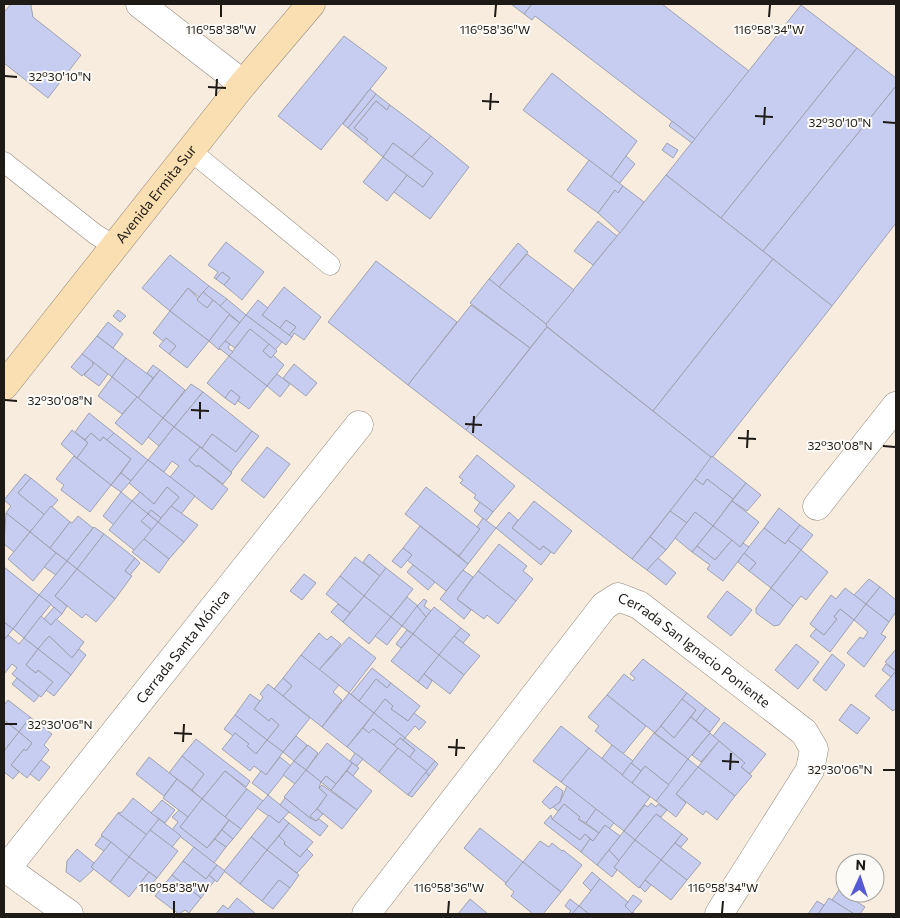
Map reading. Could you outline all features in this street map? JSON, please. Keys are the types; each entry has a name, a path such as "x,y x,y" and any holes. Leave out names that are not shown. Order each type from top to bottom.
{"main road":[{"name":"Avenida Ermita Sur","path":"4,386 243,84 311,4"}],"street":[{"path":"140,4 243,84"},
{"path":"817,506 896,406"},
{"name":"Cerrada Santa Mónica","path":"5,868 359,425"},
{"name":"Cerrada San Ignacio Poniente","path":"366,914 604,606 618,597 639,605 647,611 804,732 814,748 810,770 718,914"},
{"path":"5,868 69,914"}],"lane":[{"path":"190,151 330,265"},
{"path":"4,162 95,234 114,246"}],"building":[{"path":"11,4 32,4 33,17 81,55 48,98 4,63 4,12"},
{"path":"511,4 532,4 524,14"},
{"path":"532,4 662,4 749,71 695,139 535,16 532,20 524,14"},
{"path":"801,5 857,48 721,218 666,175"},
{"path":"344,36 387,68 321,150 278,116"},
{"path":"857,48 896,78 896,86 763,251 721,218"},
{"path":"552,73 637,141 611,177 523,110"},
{"path":"896,86 896,223 832,306 763,251"},
{"path":"370,89 376,94 348,128 343,124"},
{"path":"376,94 390,105 387,110 376,101 354,128 368,139 365,142 348,128"},
{"path":"376,101 387,110 390,105 431,136 412,157 393,143 383,157 365,142 368,139 354,128"},
{"path":"672,121 695,139 692,143 669,126"},
{"path":"431,136 469,167 430,219 394,192 407,175 423,187 433,173 412,157"},
{"path":"393,143 433,173 423,187 383,157"},
{"path":"667,143 678,150 673,158 662,150"},
{"path":"626,156 635,164 619,184 611,177"},
{"path":"383,157 407,175 387,201 363,182"},
{"path":"589,160 623,186 618,193 615,190 598,213 567,190"},
{"path":"666,175 773,259 653,411 545,325"},
{"path":"623,186 644,202 620,233 598,213 615,190 618,193"},
{"path":"598,221 617,236 593,265 574,251"},
{"path":"226,242 264,272 242,300 224,285 230,278 222,272 216,279 214,278 218,272 208,265"},
{"path":"518,243 528,252 499,287 489,279"},
{"path":"527,254 574,290 546,324 499,287"},
{"path":"170,255 209,286 199,297 188,288 170,311 142,288"},
{"path":"773,259 832,306 712,458 653,411"},
{"path":"376,261 457,322 408,385 328,322"},
{"path":"222,272 230,278 224,285 216,279"},
{"path":"489,279 546,324 547,327 530,348 470,303"},
{"path":"209,286 227,299 220,306 203,292"},
{"path":"284,287 321,317 304,340 294,333 292,337 289,335 296,327 286,320 280,328 262,315"},
{"path":"188,288 207,308 213,300 230,314 209,341 170,311"},
{"path":"203,292 213,300 207,308 197,300"},
{"path":"227,299 246,315 240,323 220,306"},
{"path":"258,300 268,308 262,315 292,337 286,345 246,315"},
{"path":"471,305 530,348 466,430 408,385"},
{"path":"118,310 126,316 120,322 113,316"},
{"path":"170,311 209,341 187,368 169,354 176,346 166,338 163,341 153,333"},
{"path":"229,315 240,323 219,350 209,341"},
{"path":"246,315 282,342 275,350 250,329 235,348 225,341"},
{"path":"286,320 296,327 289,335 280,328"},
{"path":"108,322 123,334 113,348 97,336"},
{"path":"547,327 712,458 632,559 466,430"},
{"path":"250,329 269,344 263,351 271,358 273,355 284,365 267,386 229,356"},
{"path":"97,336 126,358 112,377 82,354"},
{"path":"166,338 176,346 169,354 159,346"},
{"path":"225,341 230,344 228,348 233,352 229,356 219,348"},
{"path":"269,344 277,351 271,358 263,351"},
{"path":"82,354 93,362 93,365 82,376 71,367"},
{"path":"229,356 267,386 249,409 238,401 240,397 231,390 225,398 207,383"},
{"path":"126,358 153,378 138,398 112,377"},
{"path":"93,362 108,374 99,386 84,375 93,365"},
{"path":"294,364 317,383 306,396 283,378"},
{"path":"153,365 160,370 153,378 147,373"},
{"path":"160,370 185,390 163,418 138,398"},
{"path":"277,374 290,384 280,397 267,386"},
{"path":"112,377 137,397 122,414 98,396"},
{"path":"191,384 203,392 174,427 163,418"},
{"path":"231,390 240,397 235,405 225,398"},
{"path":"203,392 252,431 236,452 212,434 202,448 174,427"},
{"path":"137,397 163,418 142,445 115,423"},
{"path":"89,413 114,433 107,440 103,437 100,441 91,433 85,440 75,432"},
{"path":"163,418 174,427 159,446 148,437"},
{"path":"174,427 200,447 189,460 228,489 212,510 170,477 179,466 172,461 164,472 148,460"},
{"path":"72,430 88,443 77,458 61,444"},
{"path":"252,431 259,436 231,472 202,448 212,434 236,452"},
{"path":"91,433 100,441 103,437 131,459 111,485 77,458 88,443 85,440"},
{"path":"114,433 148,460 131,481 121,473 131,459 107,440"},
{"path":"200,447 232,473 223,484 189,460"},
{"path":"267,447 290,464 264,498 241,480"},
{"path":"477,455 515,486 493,512 474,498 476,495 460,483 463,480 459,477"},
{"path":"74,456 111,485 90,512 61,490 64,485 56,479"},
{"path":"712,456 746,483 733,499 707,479 703,485 695,479"},
{"path":"148,460 195,496 181,514 171,506 179,497 167,487 154,504 129,483"},
{"path":"121,473 131,481 121,492 111,485"},
{"path":"25,474 31,478 18,493 45,515 30,532 6,513 11,506 4,500"},
{"path":"31,478 58,500 45,515 18,493"},
{"path":"695,479 703,485 707,479 733,499 713,526 695,512 687,523 670,511"},
{"path":"746,483 761,495 747,511 732,501"},
{"path":"167,487 179,497 161,518 151,510 148,514 132,501 140,492 154,504"},
{"path":"426,487 480,529 459,556 405,514"},
{"path":"121,492 132,501 114,525 103,516"},
{"path":"132,501 148,514 141,521 152,530 135,551 109,530"},
{"path":"534,501 572,531 554,554 543,546 540,550 512,528"},
{"path":"732,501 759,522 740,547 713,526"},
{"path":"480,502 493,512 486,521 474,511"},
{"path":"51,506 70,522 50,548 30,532"},
{"path":"171,506 198,525 184,542 158,522"},
{"path":"779,508 800,525 785,544 764,528"},
{"path":"151,510 161,518 158,522 148,514"},
{"path":"670,511 687,523 666,550 650,537"},
{"path":"509,512 518,520 512,528 540,550 543,546 551,552 541,565 496,528"},
{"path":"695,512 713,526 692,552 675,538"},
{"path":"6,513 30,532 14,552 4,544"},
{"path":"148,514 158,522 152,530 141,521"},
{"path":"78,516 93,528 67,561 50,548 70,522 72,523"},
{"path":"483,518 496,528 468,564 459,556 480,529 477,527"},
{"path":"158,522 184,542 169,559 144,539"},
{"path":"800,525 813,535 801,550 788,540"},
{"path":"420,526 468,564 446,591 407,560 412,555 403,548"},
{"path":"713,526 732,540 715,560 697,546"},
{"path":"94,527 104,534 77,569 67,561"},
{"path":"764,528 785,544 788,540 801,550 771,588 749,571 756,563 744,553"},
{"path":"30,532 56,553 33,581 8,559"},
{"path":"104,534 135,558 125,571 132,576 115,599 77,569"},
{"path":"650,537 666,550 647,570 632,559"},
{"path":"144,539 169,559 159,573 132,552"},
{"path":"732,540 740,547 743,543 749,547 723,581 707,569 710,565 692,552 697,546 715,560"},
{"path":"499,544 527,566 523,571 533,579 516,601 478,571"},
{"path":"403,548 412,555 401,568 392,561"},
{"path":"801,550 828,572 806,600 801,596 793,606 771,588"},
{"path":"56,553 67,561 56,575 44,567"},
{"path":"744,553 756,563 749,571 738,562"},
{"path":"369,554 386,568 380,576 363,562"},
{"path":"355,557 380,576 364,596 340,576"},
{"path":"135,558 140,563 130,575 125,571"},
{"path":"658,558 676,573 666,585 647,570"},
{"path":"67,561 77,569 55,596 67,606 62,614 39,595"},
{"path":"413,565 435,582 428,590 407,572"},
{"path":"4,567 39,595 13,629 4,622"},
{"path":"386,568 413,589 391,617 364,596"},
{"path":"77,569 115,599 96,622 86,614 82,618 55,596"},
{"path":"463,570 473,577 457,599 471,610 464,619 440,599"},
{"path":"478,571 516,601 498,624 487,615 484,619 457,599"},
{"path":"304,574 316,583 302,600 290,591"},
{"path":"340,576 364,596 350,613 326,594"},
{"path":"869,579 880,587 866,604 854,595"},
{"path":"880,587 896,600 896,612 889,622 866,604"},
{"path":"771,588 793,606 779,625 774,626 756,613 756,608"},
{"path":"845,588 866,604 854,620 840,609 834,617 837,619 824,635 810,624 831,595 836,599"},
{"path":"727,591 752,610 731,636 707,617"},
{"path":"39,595 51,604 24,638 13,629"},
{"path":"364,596 391,617 369,644 343,622"},
{"path":"407,597 418,606 402,626 391,617"},
{"path":"424,599 427,601 424,606 431,611 426,617 417,606"},
{"path":"338,604 350,613 343,622 331,612"},
{"path":"866,604 889,622 881,634 886,637 864,667 847,653 860,637 863,639 868,632 854,620"},
{"path":"417,606 426,617 413,634 402,626"},
{"path":"54,607 62,614 51,625 44,619"},
{"path":"434,607 461,628 439,655 413,634"},
{"path":"840,609 854,620 830,652 810,636 816,629 824,635 837,619 834,617"},
{"path":"41,616 51,625 56,619 84,642 72,658 49,636 38,649 24,638"},
{"path":"391,617 402,626 387,645 375,636"},
{"path":"4,622 13,629 4,640"},
{"path":"461,628 470,635 463,643 454,636"},
{"path":"407,630 413,634 401,648 396,644"},
{"path":"319,633 327,640 331,636 341,644 319,670 301,655"},
{"path":"413,634 439,655 418,682 391,661"},
{"path":"8,635 19,644 24,638 38,649 26,665 36,673 38,670 53,682 41,697 12,674 17,668 12,664 4,674 4,640"},
{"path":"49,636 72,658 79,649 86,655 71,675 38,649"},
{"path":"454,636 480,656 464,675 439,655"},
{"path":"349,637 376,658 349,693 319,670"},
{"path":"796,644 819,662 798,689 775,670"},
{"path":"38,649 71,675 54,696 46,690 53,682 38,670 36,673 26,665"},
{"path":"896,649 896,671 885,662"},
{"path":"832,654 845,665 826,691 813,680"},
{"path":"301,655 339,685 333,692 342,700 322,727 283,696 292,686 283,678"},
{"path":"439,655 464,675 450,694 424,674"},
{"path":"643,659 687,693 655,733 607,695 624,674 633,681 635,678 630,674"},
{"path":"886,664 896,671 891,677 882,670"},
{"path":"372,668 391,683 387,688 376,679 359,701 351,694"},
{"path":"896,671 896,708 893,711 875,696"},
{"path":"424,674 432,681 427,689 418,682"},
{"path":"17,678 39,696 34,702 12,684"},
{"path":"283,678 292,686 283,696 274,689"},
{"path":"376,679 387,688 391,683 420,706 408,721 391,709 393,706 385,699 374,713 359,701"},
{"path":"268,684 310,718 283,752 267,740 279,725 271,718 269,721 254,709 263,697 260,694"},
{"path":"349,693 374,713 347,747 322,727"},
{"path":"687,693 706,708 696,721 691,717 696,710 682,699"},
{"path":"250,694 260,701 254,709 269,721 271,718 279,725 267,740 235,715"},
{"path":"607,695 646,726 623,754 595,731 599,726 588,717"},
{"path":"385,699 393,706 391,709 408,721 414,713 426,722 419,730 415,726 405,738 374,713"},
{"path":"682,699 696,710 674,738 661,726"},
{"path":"8,700 30,717 19,732 4,720 4,705"},
{"path":"851,704 870,718 857,734 839,720"},
{"path":"706,708 720,719 710,732 696,721"},
{"path":"374,713 405,738 403,740 400,738 394,745 373,729 369,733 363,728"},
{"path":"235,715 267,740 256,754 247,746 249,744 235,733 233,736 224,729"},
{"path":"30,717 52,734 44,745 49,750 27,778 11,765 24,749 26,751 32,743 19,732"},
{"path":"691,717 710,733 688,759 655,733 661,726 674,738"},
{"path":"4,720 19,732 4,751"},
{"path":"724,722 766,754 750,774 741,767 745,763 713,736"},
{"path":"561,726 589,748 561,782 533,761"},
{"path":"363,728 369,733 373,729 398,748 379,772 347,747"},
{"path":"19,732 32,743 26,751 24,749 11,765 19,772 13,779 4,772 4,751"},
{"path":"235,733 249,744 247,746 256,754 267,740 283,752 266,775 254,766 250,771 222,749"},
{"path":"654,733 688,759 669,785 645,766 641,771 631,763"},
{"path":"710,733 719,741 701,762 692,755"},
{"path":"296,736 307,745 294,761 283,752"},
{"path":"400,738 415,750 409,758 394,745"},
{"path":"405,738 435,761 427,771 409,758 415,750 403,740"},
{"path":"196,739 250,781 246,787 225,771 202,799 192,790 204,774 182,756"},
{"path":"719,741 745,763 741,767 752,776 735,796 698,767"},
{"path":"327,743 352,763 336,784 326,776 321,782 306,770"},
{"path":"308,745 318,753 306,770 294,761"},
{"path":"612,745 633,761 622,775 602,758"},
{"path":"398,748 427,771 408,795 379,772"},
{"path":"589,748 650,797 624,831 561,782"},
{"path":"355,753 363,759 357,766 350,761"},
{"path":"182,756 204,774 192,790 169,773"},
{"path":"149,757 177,779 164,796 136,774"},
{"path":"280,757 291,766 268,795 252,783 261,771 266,775"},
{"path":"688,759 698,767 676,794 686,803 676,817 656,801"},
{"path":"41,760 50,767 39,781 30,774"},
{"path":"294,761 306,770 295,784 283,775"},
{"path":"435,761 438,764 429,776 426,772"},
{"path":"352,763 359,768 353,776 347,771"},
{"path":"631,763 641,771 632,783 622,775"},
{"path":"645,766 669,785 656,801 632,783"},
{"path":"698,767 735,796 717,820 706,811 703,815 676,794"},
{"path":"306,770 321,782 319,788 327,795 310,818 284,797"},
{"path":"225,771 247,789 225,817 202,799"},
{"path":"347,771 372,791 357,810 331,790"},
{"path":"426,772 429,776 412,797 408,795"},
{"path":"326,776 336,784 331,790 321,782"},
{"path":"177,779 202,799 188,817 163,798"},
{"path":"322,785 357,810 342,829 317,809 327,795 319,788"},
{"path":"556,786 563,791 560,802 550,809 542,802"},
{"path":"567,786 596,809 586,823 578,819 580,817 564,804 558,811 553,807 560,802"},
{"path":"247,789 263,801 241,829 225,817"},
{"path":"268,795 289,812 279,823 257,808"},
{"path":"133,798 159,819 147,835 118,813 122,812"},
{"path":"285,798 310,818 316,821 319,819 328,826 320,836 280,805"},
{"path":"202,799 229,820 207,848 180,827"},
{"path":"162,800 175,810 165,823 151,813"},
{"path":"651,803 656,807 658,804 667,810 661,817 656,814 635,840 624,831 645,805 648,807"},
{"path":"564,804 580,817 578,819 599,833 593,841 585,834 580,840 552,819"},
{"path":"317,809 323,814 316,821 310,816"},
{"path":"596,809 614,823 609,829 605,825 599,833 586,823"},
{"path":"179,810 188,817 180,827 207,848 215,839 226,847 214,863 172,830 178,822 172,817"},
{"path":"118,813 147,835 129,857 101,835"},
{"path":"656,814 682,834 661,860 635,840"},
{"path":"269,815 279,823 283,818 289,823 267,850 251,837"},
{"path":"551,815 552,819 580,840 585,834 590,839 581,852 544,823"},
{"path":"159,819 181,836 172,847 150,830"},
{"path":"229,820 241,829 233,839 222,830"},
{"path":"289,823 313,842 300,857 284,844 285,842 279,836"},
{"path":"605,825 620,836 597,865 581,852 590,839 593,841"},
{"path":"480,828 523,862 506,883 464,848"},
{"path":"150,830 178,851 157,878 129,857"},
{"path":"222,830 233,839 226,847 215,839"},
{"path":"624,831 635,840 619,861 609,850"},
{"path":"682,834 688,839 681,847 675,843"},
{"path":"102,836 111,842 104,851 95,845"},
{"path":"279,836 285,842 284,844 300,857 307,849 313,855 297,873 267,850"},
{"path":"251,837 267,850 240,884 224,871"},
{"path":"635,840 661,860 639,888 614,867"},
{"path":"540,841 549,847 552,843 582,865 561,892 523,862"},
{"path":"111,842 129,857 110,882 91,867"},
{"path":"675,843 701,863 687,880 661,860"},
{"path":"194,847 217,865 206,879 183,861"},
{"path":"77,849 94,863 91,867 94,869 80,882 66,872 67,861"},
{"path":"267,850 299,875 290,888 279,880 262,901 240,884"},
{"path":"609,850 619,861 614,867 617,870 612,877 597,865"},
{"path":"129,857 149,872 129,897 110,882"},
{"path":"661,860 687,880 671,900 645,880"},
{"path":"183,861 206,879 209,875 215,880 201,898 172,875"},
{"path":"523,862 561,892 543,914 533,914 511,896 514,892 505,884"},
{"path":"217,865 225,871 217,882 209,875"},
{"path":"149,872 157,878 148,888 141,882"},
{"path":"592,872 600,879 591,891 583,883"},
{"path":"172,875 201,898 189,913 185,910 179,914 155,896"},
{"path":"600,879 628,902 625,906 635,914 589,914 579,906"},
{"path":"279,880 290,888 273,909 262,901"},
{"path":"645,880 651,885 645,892 640,887"},
{"path":"633,895 642,901 632,913 625,906"},
{"path":"237,898 256,914 216,914 223,905 228,909"},
{"path":"829,898 854,914 818,914"},
{"path":"470,899 488,914 458,914"},
{"path":"570,899 579,906 572,914 568,914 571,911 565,906"},
{"path":"817,901 824,905 818,914 808,914"},
{"path":"837,903 859,903 865,907 860,914 854,914"},
{"path":"579,906 589,914 572,914"}]}
